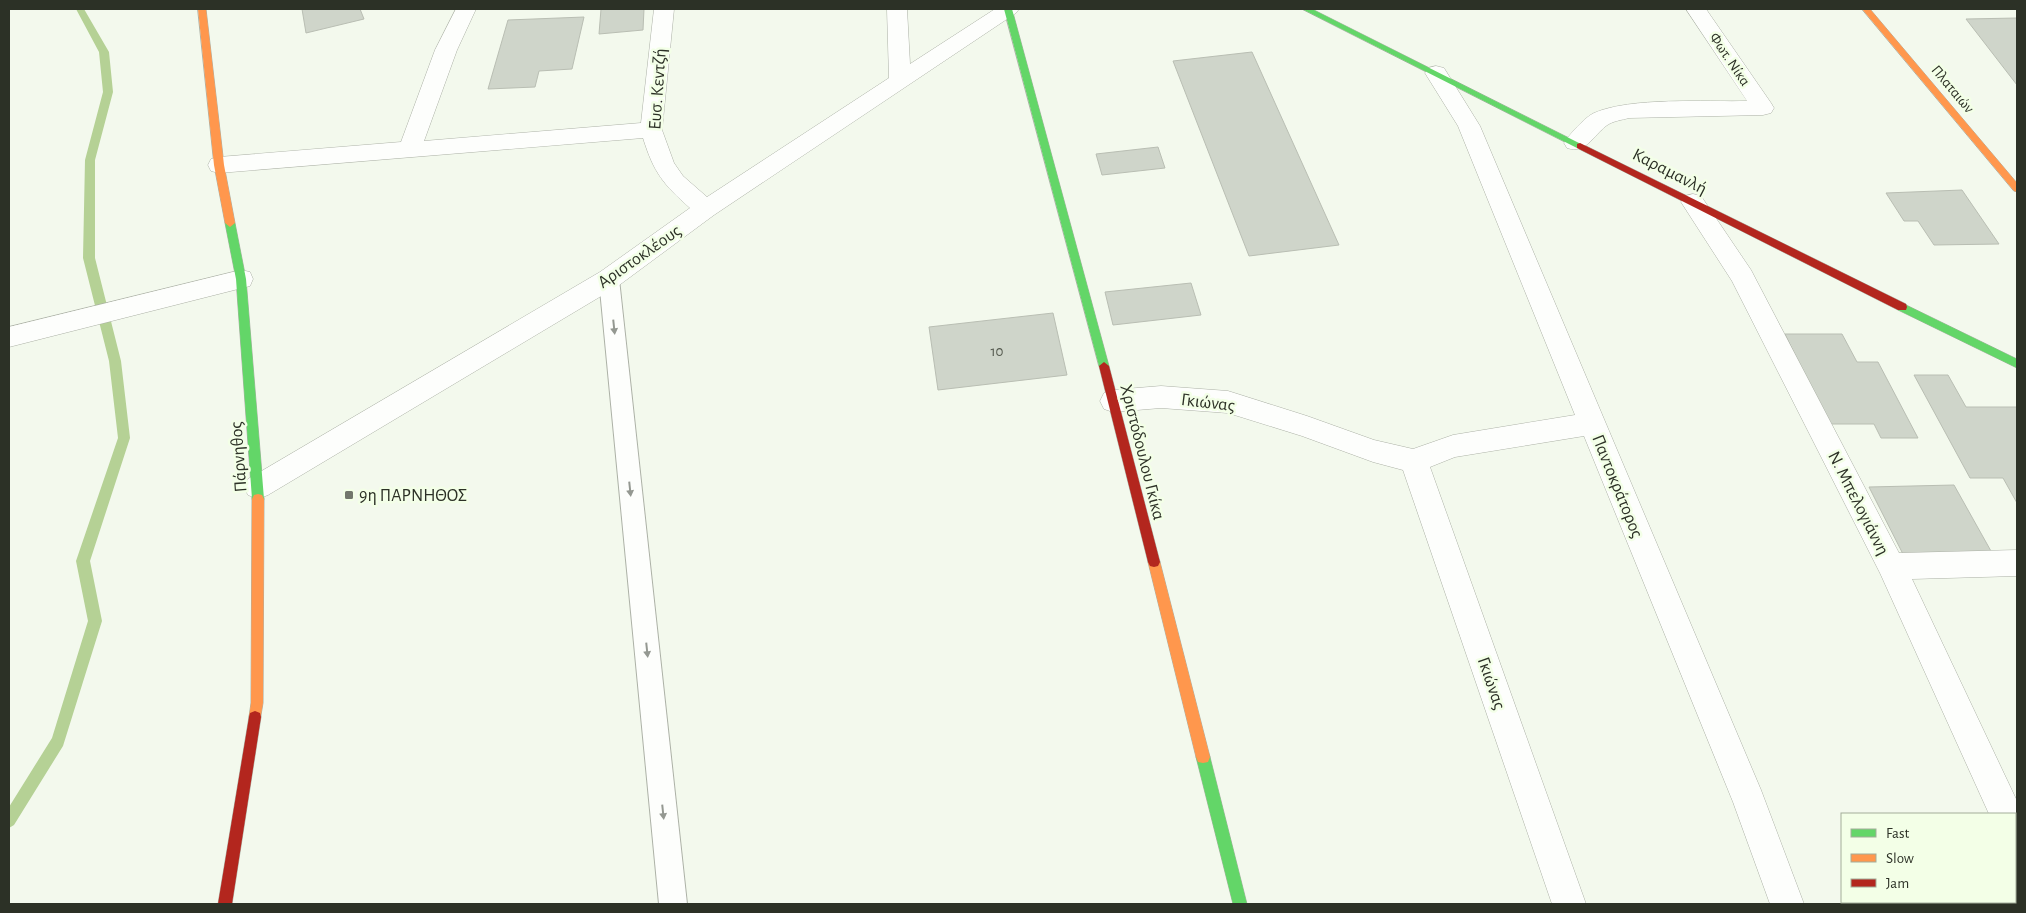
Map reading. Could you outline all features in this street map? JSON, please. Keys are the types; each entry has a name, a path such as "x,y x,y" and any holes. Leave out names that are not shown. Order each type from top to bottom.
{"main road":[{"name":"Πάρνηθος","path":"202,9 219,165 241,279 258,487 257,703 225,904"},
{"name":"Χριστόδουλου Γκίκα","path":"1008,9 1113,401 1240,904"},
{"name":"Καραμανλή","path":"1306,9 2017,364"},
{"name":"Πλαταιών","path":"1866,9 2017,189"}],"street":[{"path":"410,149 446,50 466,9"},
{"name":"Ευσ. Κεντζή","path":"664,9 651,130 663,166 675,182 706,209"},
{"path":"897,9 900,80"},
{"name":"Αριστοκλέους","path":"258,487 609,278 706,209 1008,9"},
{"name":"Φωτ. Νίκα","path":"1575,143 1600,120 1629,111 1763,108 1696,9"},
{"name":"Παντοκράτορος","path":"1436,73 1469,126 1749,802 1788,904"},
{"path":"219,165 651,130"},
{"name":"Ν. Μπελογιάννη","path":"1693,202 1742,277 1892,566 2006,813"},
{"path":"9,337 241,279"},
{"name":"Γκιώνας","path":"1113,401 1161,397 1228,402 1307,427 1373,451 1414,461 1569,904"},
{"path":"1414,461 1453,446 1592,423"},
{"path":"1892,566 2017,563"}],"lane":[{"path":"609,278 673,904"}],"building":[{"path":"302,9 360,9 364,19 306,33"},
{"path":"601,9 644,9 643,30 599,34"},
{"path":"584,17 572,69 539,71 535,87 488,89 508,20"},
{"path":"2017,18 2017,85 1966,19"},
{"path":"1252,52 1339,245 1249,256 1173,61"},
{"path":"1158,147 1165,168 1102,175 1096,154"},
{"path":"1962,190 1999,244 1934,245 1918,221 1904,221 1886,193"},
{"path":"1191,283 1201,315 1113,325 1105,292"},
{"path":"1053,313 1067,375 938,390 929,327"},
{"path":"1785,334 1842,334 1857,362 1878,362 1918,438 1881,438 1874,424 1828,424"},
{"path":"1914,375 1948,375 1966,407 2017,407 2017,503 2003,478 1970,478"},
{"path":"1954,485 1996,560 1907,562 1869,487"}],"waterway":[{"path":"9,820 58,741 95,621 83,561 124,438 115,361 89,258 90,160 108,92 104,52 80,9"}],"traffic: fast":[{"path":"1008,9 1104,366"},
{"path":"1306,9 1580,146"},
{"path":"230,223 241,279 258,499"},
{"path":"1902,307 2017,364"},
{"path":"1203,757 1240,904"}],"traffic: slow":[{"path":"202,9 219,165 230,223"},
{"path":"1866,9 2017,189"},
{"path":"255,717 257,703 258,499"},
{"path":"1154,562 1203,757"}],"traffic: jam":[{"path":"1580,146 1902,307"},
{"path":"1104,366 1154,562"},
{"path":"225,904 255,717"}],"place":[{"name":"9η ΠΑΡΝΗΘΟΣ","path":"349,495"}]}
